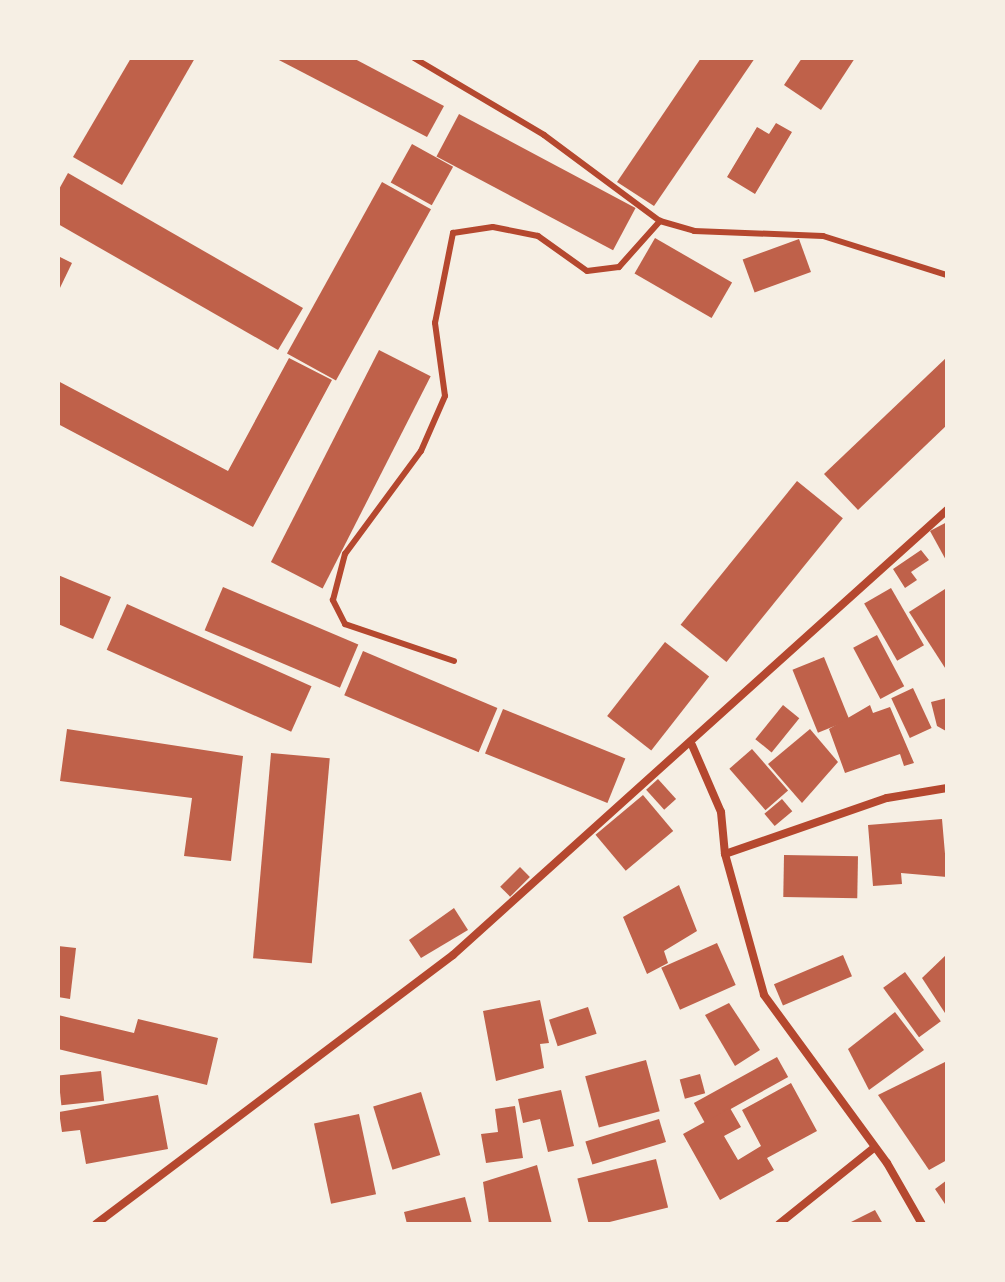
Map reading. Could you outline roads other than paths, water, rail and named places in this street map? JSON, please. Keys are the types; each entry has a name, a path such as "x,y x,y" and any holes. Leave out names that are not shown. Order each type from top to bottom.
{"street":[{"path":"96,1224 453,955 692,745 947,510"},
{"path":"692,745 721,812 725,854 764,995 874,1148 922,1224"},
{"path":"725,854 887,798 947,788"},
{"path":"779,1224 874,1148"}],"lane":[{"path":"414,58 544,135 660,221 694,231 823,236 947,275"},
{"path":"454,661 345,624 333,600 345,554 421,451 445,396 435,323 453,233 493,227 538,236 587,271 619,267 660,221"}]}
